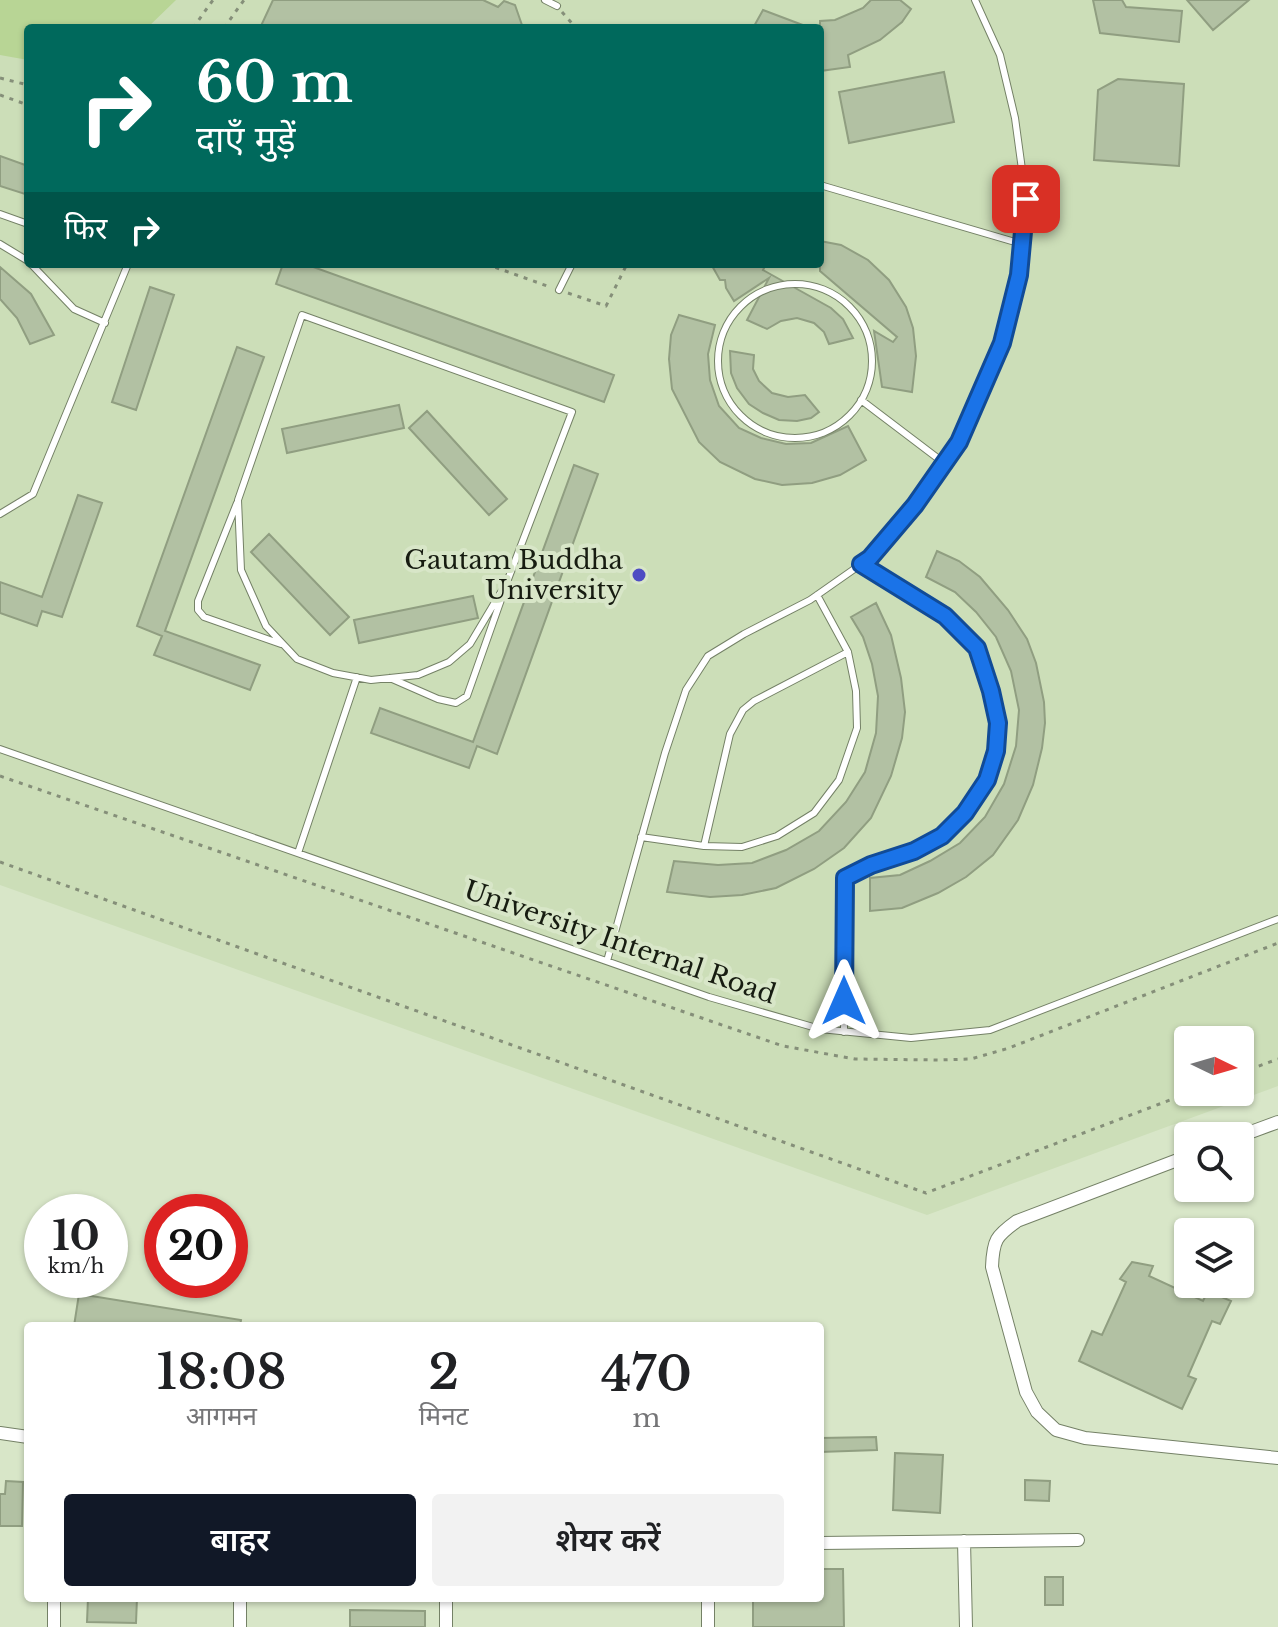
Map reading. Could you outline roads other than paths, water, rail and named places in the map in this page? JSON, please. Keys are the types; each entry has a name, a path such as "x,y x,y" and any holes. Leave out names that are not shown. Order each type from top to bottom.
{"street":[{"path":"1254,1131 1278,1122"},
{"path":"1174,1161 1017,1221 1000,1233 993,1251 992,1267 1026,1392 1037,1412 1056,1430 1085,1438 1278,1458"},
{"path":"0,1433 24,1436"},
{"path":"824,1543 1078,1540"},
{"path":"964,1541 966,1627"},
{"path":"54,1602 54,1627"},
{"path":"240,1602 240,1627"},
{"path":"446,1602 446,1627"},
{"path":"708,1602 708,1627"}],"lane":[{"path":"545,0 557,6"},
{"path":"607,961 665,753 686,690 708,656 817,595 870,558 915,505 959,442 1002,343 1019,275 1026,199 1015,118 1000,55 975,0"},
{"path":"824,186 1022,244"},
{"path":"0,214 24,223"},
{"path":"0,244 24,260"},
{"path":"34,268 74,309 105,323"},
{"path":"0,514 33,494 126,268"},
{"path":"559,290 570,268"},
{"path":"791,282 820,286 847,302 864,323 873,356 868,388 861,400 853,413 830,431 799,439 766,434 742,419 724,395 717,365 719,339 737,308 759,291 791,282"},
{"path":"284,645 204,617 198,610 198,601 238,500 302,315 572,412 467,696 456,703 438,699 390,678"},
{"path":"861,400 944,463"},
{"path":"238,500 241,570 266,626 297,659 333,673 371,680 418,675 449,662 470,644 507,582"},
{"path":"844,1032 845,878 871,865 914,851 942,836 965,813 987,780 996,751 998,723 977,648 945,616 861,564"},
{"path":"641,837 704,846 742,847 777,836 814,813 839,780 857,728 856,691 848,652 817,595"},
{"path":"704,846 730,734 743,710 754,701 848,652"},
{"path":"298,853 357,677"},
{"name":"University Internal Road","path":"0,749 709,997 820,1029 911,1038 990,1030 1278,919"}],"place":[{"name":"Gautam Buddha University","path":"639,575"}]}
